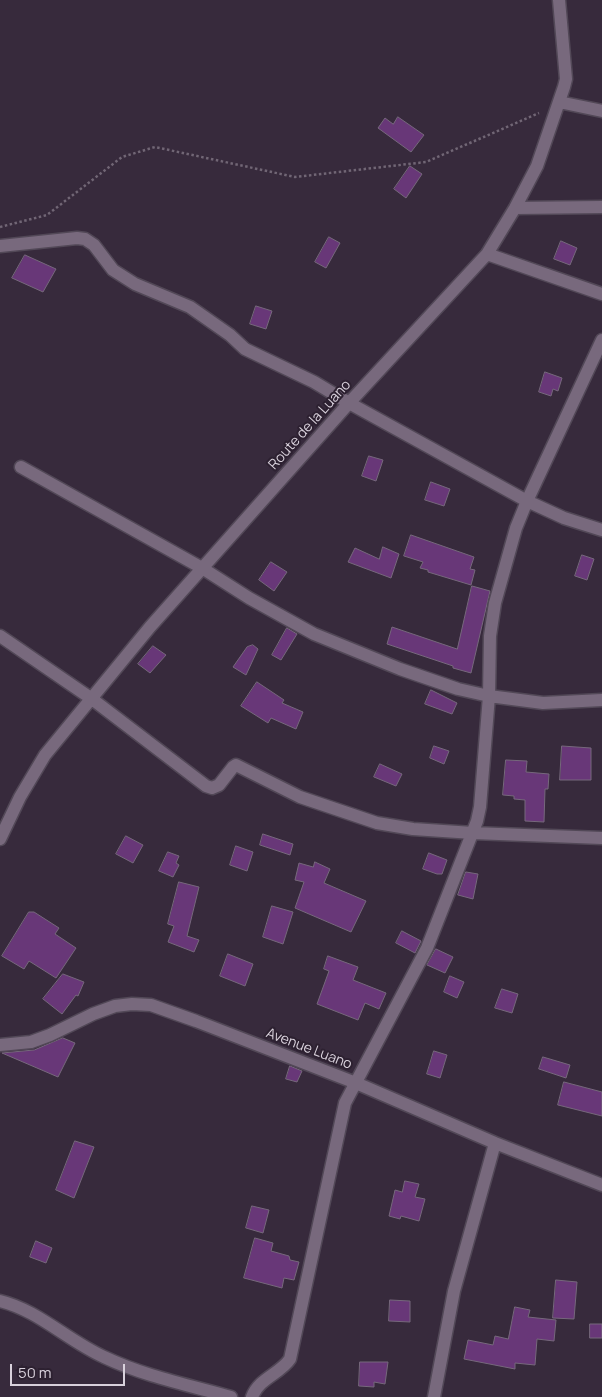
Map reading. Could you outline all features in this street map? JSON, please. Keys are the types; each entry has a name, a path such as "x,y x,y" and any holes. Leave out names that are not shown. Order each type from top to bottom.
{"street":[{"name":"Route de la Luano","path":"0,839 20,797 45,755 150,627 486,254 515,208 537,166 566,79 559,0"},
{"path":"559,102 602,111"},
{"path":"515,208 602,207"},
{"path":"0,246 77,238 85,239 94,245 113,270 135,284 190,307 245,348 320,386 349,404 527,501 564,518 602,530"},
{"path":"486,254 602,294"},
{"path":"252,1397 261,1383 286,1365 290,1358 345,1103 426,948 473,833 480,807 489,696 490,636 496,603 516,528 602,340"},
{"path":"21,467 202,568 249,598 314,634 416,675 458,689 489,696 543,703 602,700"},
{"path":"0,636 92,699 206,786 212,788 219,785 233,767 239,766 300,797 376,823 413,829 473,833 602,838"},
{"name":"Avenue Luano","path":"0,1045 31,1042 115,1006 132,1004 151,1005 356,1083 494,1143 602,1185"},
{"path":"434,1397 454,1290 494,1143"},
{"path":"0,1301 27,1311 104,1357 158,1377 231,1397"}],"path":[{"path":"0,227 47,215 122,157 155,147 295,177 426,162 538,114 559,102"}],"building":[{"path":"398,117 424,135 411,152 378,128 385,118 393,124"},
{"path":"410,166 422,174 406,198 394,189"},
{"path":"329,237 340,243 326,268 315,262"},
{"path":"561,241 577,248 570,265 554,259"},
{"path":"25,255 56,269 43,292 12,278"},
{"path":"256,306 272,311 266,329 250,324"},
{"path":"545,372 562,378 558,391 553,389 551,396 539,392"},
{"path":"369,456 383,460 376,481 362,476"},
{"path":"431,482 450,489 444,506 425,500"},
{"path":"411,535 474,557 470,569 475,570 471,585 428,572 428,570 420,568 423,562 404,556"},
{"path":"383,547 399,554 391,578 348,562 355,548 379,559"},
{"path":"582,555 594,559 587,580 575,576"},
{"path":"271,562 287,572 274,591 259,580"},
{"path":"472,586 490,591 471,673 387,644 392,627 457,649"},
{"path":"287,628 297,634 281,660 272,655"},
{"path":"253,645 258,649 246,675 233,667 247,647"},
{"path":"153,646 166,655 150,673 138,664"},
{"path":"257,682 284,700 282,703 303,712 296,729 271,718 268,723 241,706"},
{"path":"431,690 457,703 452,714 425,704"},
{"path":"434,746 449,751 444,764 430,758"},
{"path":"562,746 591,748 591,780 560,780"},
{"path":"506,760 527,761 526,772 549,774 548,789 545,789 544,822 525,821 525,800 503,795"},
{"path":"380,764 402,774 396,786 374,777"},
{"path":"263,834 293,844 290,855 260,845"},
{"path":"126,836 143,845 133,863 116,854"},
{"path":"236,846 253,852 247,871 230,865"},
{"path":"168,852 179,856 176,863 179,865 173,877 159,871"},
{"path":"429,853 447,860 442,874 423,869"},
{"path":"315,862 330,869 324,883 366,901 351,932 295,908 304,882 295,880 299,863 313,867"},
{"path":"466,872 478,874 473,899 458,895"},
{"path":"179,882 199,887 187,936 199,940 194,952 168,942 174,926 168,924"},
{"path":"272,906 293,912 283,944 263,937"},
{"path":"29,912 34,912 59,928 55,934 76,948 56,978 29,961 24,969 2,956"},
{"path":"402,931 421,941 415,953 396,943"},
{"path":"436,949 453,957 445,973 427,965"},
{"path":"228,954 253,964 245,986 220,976"},
{"path":"328,956 358,967 353,980 386,993 379,1009 365,1003 358,1020 317,1004 329,971 324,969"},
{"path":"63,974 84,982 78,996 76,995 62,1014 43,999"},
{"path":"450,976 464,982 457,998 444,992"},
{"path":"502,989 518,994 512,1013 495,1008"},
{"path":"63,1038 75,1043 58,1077 2,1053 34,1050"},
{"path":"434,1051 447,1055 440,1078 427,1074"},
{"path":"543,1057 570,1065 566,1078 539,1069"},
{"path":"290,1066 302,1071 297,1082 286,1079"},
{"path":"564,1082 602,1092 602,1116 558,1105"},
{"path":"75,1141 94,1147 74,1198 56,1190"},
{"path":"405,1181 419,1184 415,1197 425,1199 419,1221 401,1216 400,1219 389,1216 395,1190 402,1192"},
{"path":"252,1206 269,1210 263,1233 246,1228"},
{"path":"255,1238 273,1243 271,1251 289,1256 290,1260 299,1262 294,1280 284,1278 282,1288 244,1278"},
{"path":"36,1241 52,1248 46,1263 30,1257"},
{"path":"556,1280 577,1282 574,1319 553,1318"},
{"path":"390,1300 410,1301 410,1322 389,1321"},
{"path":"515,1307 530,1310 528,1317 556,1320 554,1341 537,1339 535,1365 515,1363 515,1369 464,1359 468,1340 493,1345 495,1336 508,1339"},
{"path":"590,1324 602,1324 602,1338 590,1338"},
{"path":"360,1362 388,1362 385,1384 374,1382 374,1387 359,1386"}]}
